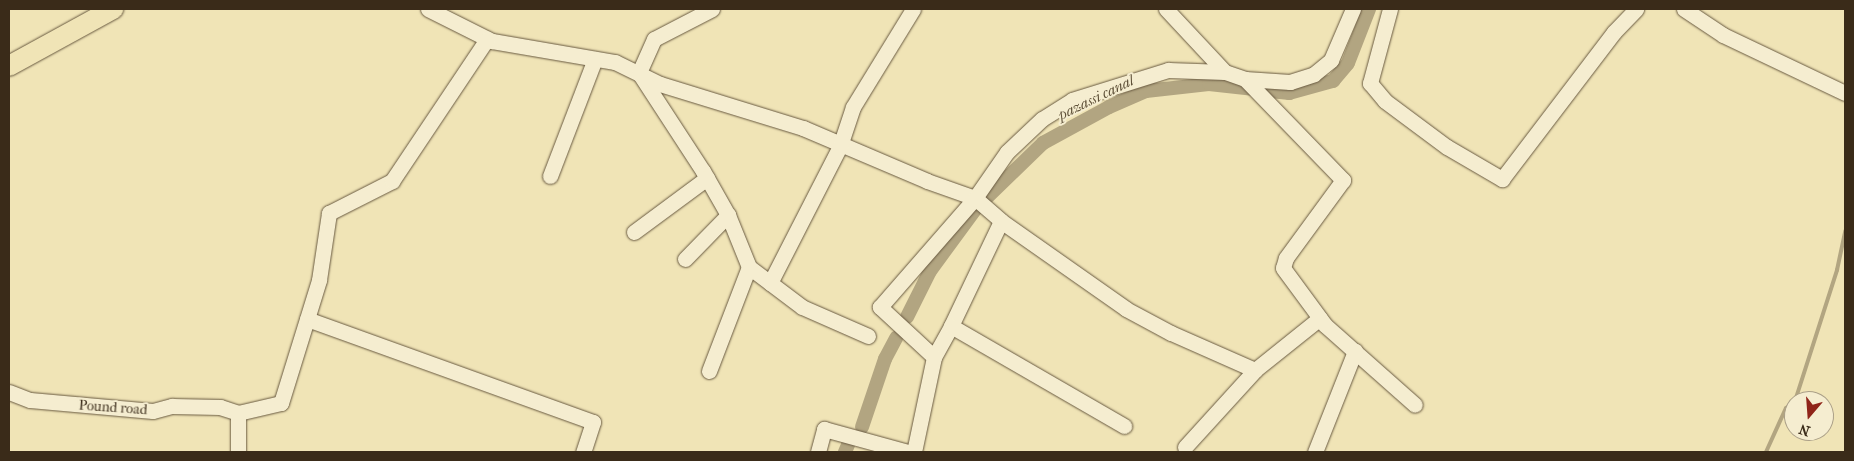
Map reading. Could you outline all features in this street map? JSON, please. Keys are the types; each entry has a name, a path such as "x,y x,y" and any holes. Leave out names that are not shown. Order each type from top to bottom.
{"main road":[{"path":"9,66 114,9"}],"street":[{"path":"428,9 487,39 615,62 660,84 803,128 840,146 975,198 1001,221 1126,309 1255,370"},
{"path":"639,73 654,39 712,9"},
{"path":"770,282 840,146 853,107 913,9"},
{"path":"1166,9 1225,72"},
{"path":"934,357 880,307 975,198 1007,152 1042,119 1072,100 1168,70 1225,72 1246,79 1290,82 1314,74 1331,60 1353,9"},
{"path":"1390,9 1370,83 1385,101 1447,147 1502,179 1584,76 1614,32 1636,9"},
{"path":"1684,9 1723,35 1845,93"},
{"path":"238,452 238,413 281,402 319,280 329,213 392,181 487,39"},
{"path":"550,176 595,59"},
{"path":"639,73 728,214 749,267 802,306 868,336"},
{"path":"1246,79 1343,180 1286,258 1283,268 1320,318 1415,405"},
{"path":"634,232 707,178"},
{"path":"684,258 728,214"},
{"path":"914,452 934,357 951,326 1001,221"},
{"path":"709,372 749,267"},
{"path":"1185,447 1255,370 1320,318"},
{"path":"307,319 593,422 583,452"},
{"path":"951,326 1124,426"},
{"path":"1315,452 1355,351"},
{"name":"Pound road","path":"9,392 30,400 71,405 153,411 172,406 220,407 238,413"},
{"path":"818,452 824,429 908,452"}],"waterway":[{"name":"pazassi canal","path":"907,317 930,271 977,207 1043,143 1109,107 1146,91 1209,84 1289,93 1333,81 1348,63 1369,9"},
{"path":"1798,391 1837,270 1845,231"},
{"name":"pazassi canal","path":"862,427 885,359 896,338"},
{"path":"1766,452 1784,412"},
{"name":"pazassi canal","path":"845,452 848,445"}]}
